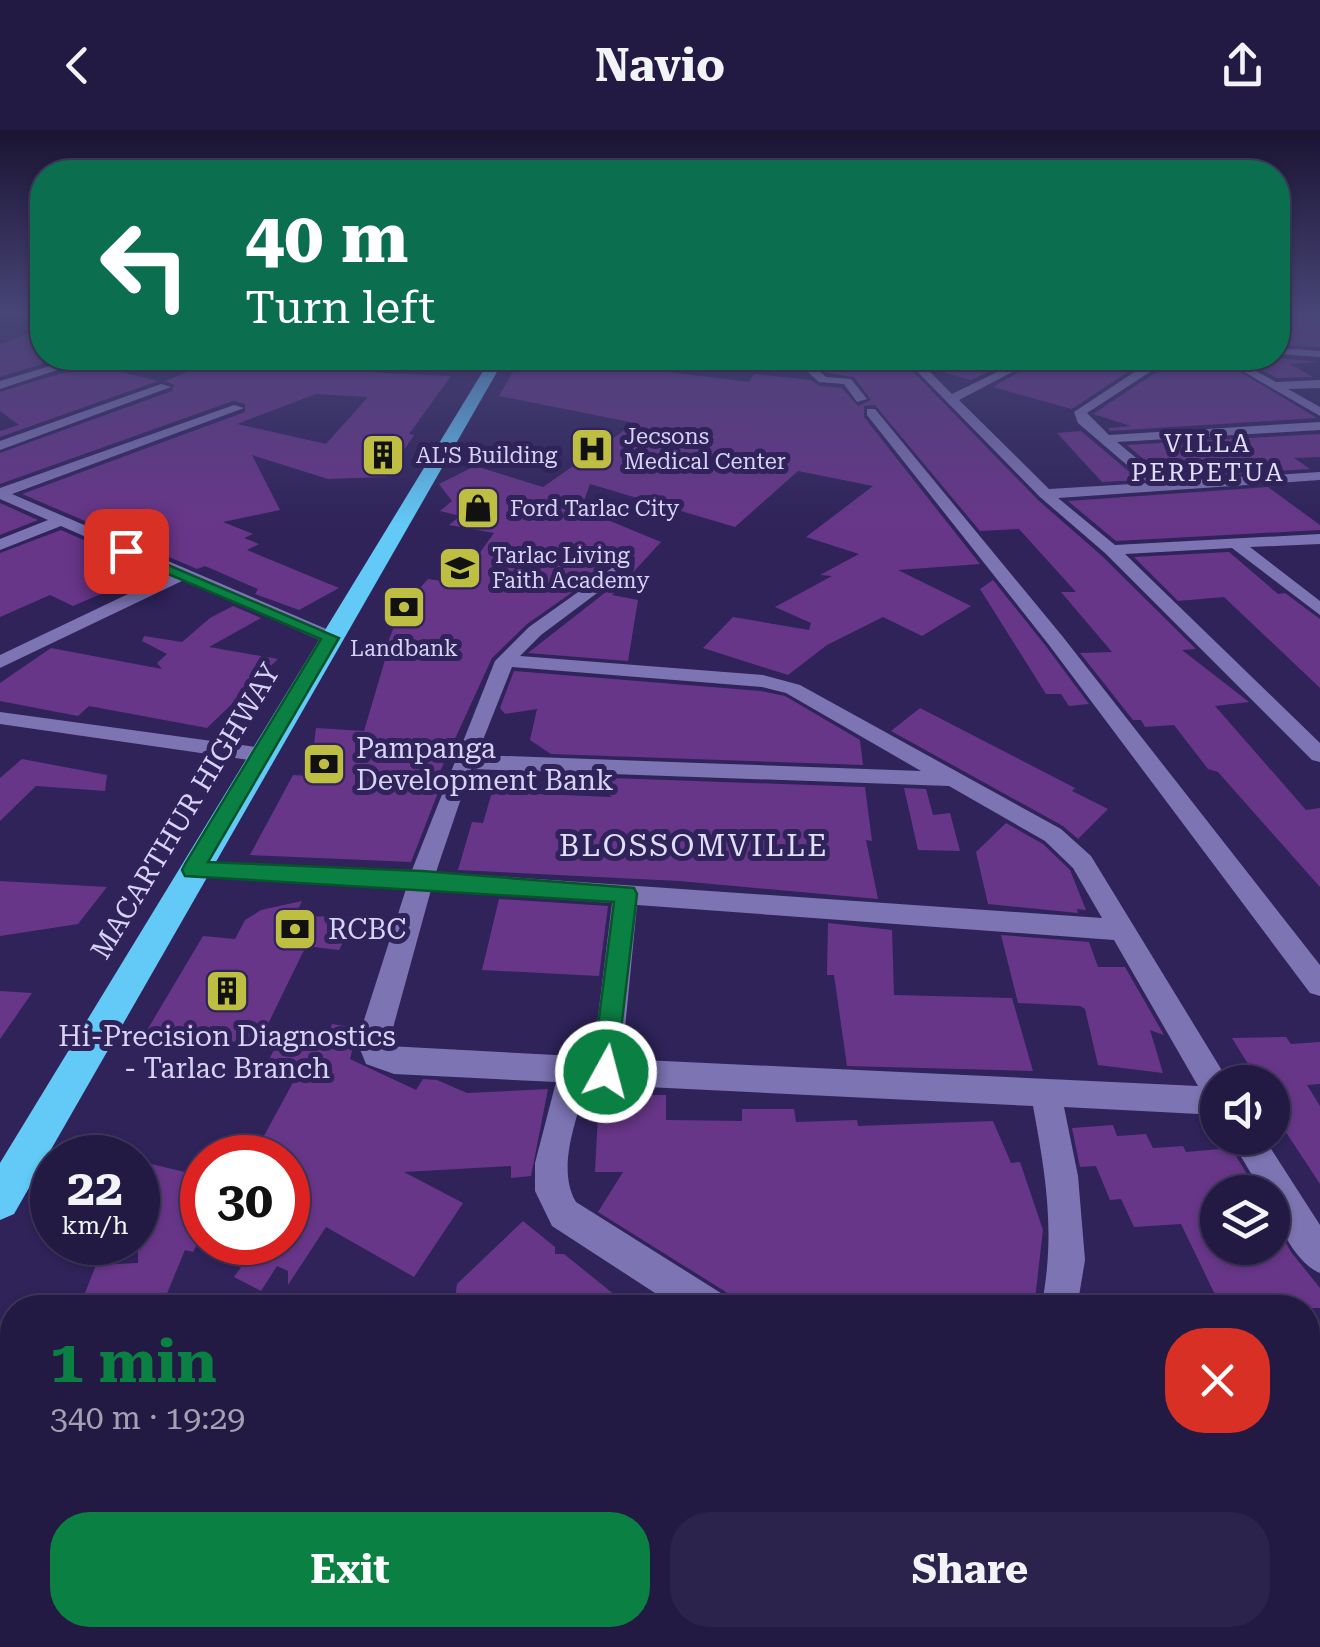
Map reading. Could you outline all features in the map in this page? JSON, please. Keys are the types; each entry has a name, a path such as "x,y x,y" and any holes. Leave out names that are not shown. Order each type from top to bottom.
{"highway":[{"name":"MACARTHUR HIGHWAY","path":"0,1200 482,385"}],"street":[{"path":"851,385 1056,641 1320,985"},
{"path":"940,385 1046,494 1111,550 1320,755"},
{"path":"952,398 979,385"},
{"path":"1121,385 1080,412 1082,420 1162,487"},
{"path":"1275,386 1302,385"},
{"path":"1275,386 1320,412"},
{"path":"0,446 165,388"},
{"path":"0,493 238,408"},
{"path":"42,414 65,423"},
{"path":"1106,439 1320,426"},
{"path":"1046,494 1320,476"},
{"path":"0,493 57,522 331,638"},
{"path":"0,546 57,522"},
{"path":"1111,550 1320,539"},
{"path":"1236,544 1320,609"},
{"path":"626,563 535,631 505,661 463,762 422,880 372,1042 376,1055 394,1060 590,1072 1200,1100"},
{"path":"0,662 181,575"},
{"path":"505,661 778,684 864,726 1052,836 1082,862 1202,1065"},
{"path":"0,718 263,755"},
{"path":"463,762 955,779"},
{"path":"193,870 422,880 1122,930"},
{"path":"626,894 590,1072 551,1163 551,1190 564,1214 690,1295"},
{"path":"1046,1092 1062,1176 1068,1260 1061,1295"},
{"path":"1257,1155 1320,1256"}],"building":[{"path":"23,385 147,385 0,437 0,431 19,425 0,411 0,392"},
{"path":"174,385 445,385 409,434 414,435 386,477 328,479 252,455 280,510 223,522 253,534 244,538 259,544 247,550 339,588 299,610 255,594 258,589 205,566 197,569 22,494 245,412 245,404 233,401 0,484 0,453 172,391","holes":["316,394 368,397 326,444 237,424"]},
{"path":"505,385 817,385 842,388 858,406 871,400 860,385 926,385 1038,500 1102,556 1196,649 1182,650 1249,702 1215,706 1306,810 1320,808 1320,887 1218,772 1208,769 1174,725 1145,727 1141,720 1133,720 1080,653 1112,652 1061,592 1076,592 1019,529 980,531 875,405 864,406 864,417 980,564 898,570 971,606 922,636 883,617 827,645 788,675 703,648 733,617 809,630 811,623 775,607 832,576 820,575 859,554 806,537 873,486 798,471 735,527 590,484 581,509 661,542 612,595 638,600 628,661 528,653 634,570 635,557 627,554 527,624 492,658 432,789 439,790 411,862 250,855 293,775 310,776 316,728 364,731 385,660 381,660 401,609 428,579 458,583 494,533 449,525 460,516 440,511 452,501 439,484 475,466 543,487 635,423 499,396"},
{"path":"997,385 1109,385 1072,409 993,387"},
{"path":"1137,385 1262,385 1317,418 1110,431 1108,428 1131,426 1093,414"},
{"path":"1081,431 1139,480 1102,482 1057,433"},
{"path":"1320,434 1320,457 1294,458 1310,469 1166,478 1127,445"},
{"path":"1268,487 1320,525 1320,530 1116,541 1068,501"},
{"path":"0,503 38,520 0,535"},
{"path":"61,530 154,571 73,606 50,595 0,617 0,553"},
{"path":"1229,552 1278,594 1285,593 1320,619 1320,688 1224,597 1178,601 1134,557"},
{"path":"993,580 1089,704 1069,706 1061,694 1046,694 980,589"},
{"path":"233,606 261,618 209,647 278,659 207,728 89,706 78,716 0,701 0,683 51,648 162,669 157,663 167,654 142,641 144,636 182,642 210,618"},
{"path":"514,671 785,696 860,740 863,765 551,754 530,740 537,709 505,714 500,708"},
{"path":"920,708 1108,809 1078,839 1063,826 891,731"},
{"path":"22,759 107,775 105,791 36,786 0,821 0,778"},
{"path":"584,777 865,787 872,841 866,840 878,899 679,881 458,870 472,822 483,823 492,792 612,797"},
{"path":"904,788 926,789 933,815 950,813 960,851 918,850"},
{"path":"1006,823 1043,844 1070,870 1086,910 1077,909 1078,913 988,904 976,852"},
{"path":"0,881 107,887 78,924 0,936"},
{"path":"499,899 608,906 599,976 482,970"},
{"path":"302,901 295,916 356,917 339,950 306,946 267,1026 326,1036 332,1024 358,1028 350,1059 416,1090 423,1079 437,1080 467,1093 548,1089 531,1176 511,1178 511,1166 404,1172 463,1203 414,1277 326,1227 310,1251 310,1135 264,1135 296,1077 263,1071 274,1050 143,1037 203,936 235,939 245,920 261,910"},
{"path":"828,923 892,930 894,995 1012,998 1033,1071 847,1066 834,975 827,975"},
{"path":"1001,935 1089,942 1098,967 1125,967 1164,1035 1150,1030 1163,1073 1098,1065 1085,1009 1080,1006 1018,1003"},
{"path":"0,991 32,993 0,1039"},
{"path":"1286,1037 1291,1044 1320,1042 1320,1084 1307,1085 1320,1106 1320,1184 1290,1138 1290,1065 1249,1065 1232,1038"},
{"path":"599,1095 666,1095 666,1120 742,1121 742,1109 794,1109 796,1122 857,1120 858,1126 993,1121 1011,1163 1020,1162 1043,1230 1036,1295 728,1295 598,1212 623,1172 595,1172"},
{"path":"1113,1125 1117,1136 1146,1134 1153,1148 1183,1146 1186,1152 1200,1151 1200,1155 1235,1155 1248,1175 1200,1175 1200,1263 1181,1224 1134,1227 1121,1199 1110,1200 1096,1166 1080,1167 1072,1128"},
{"path":"160,1166 180,1171 180,1262 166,1295 84,1295 96,1265 160,1265"},
{"path":"523,1221 555,1247 555,1254 564,1254 615,1295 456,1295 457,1284"},
{"path":"1290,1250 1320,1288 1320,1295 1215,1295 1201,1265 1290,1265"},
{"path":"242,1265 301,1265 288,1285 288,1271 277,1266 261,1291 234,1277"}],"place":[{"name":"Jecsons Medical Center","path":"592,449"},
{"name":"AL'S Building","path":"383,455"},
{"name":"Ford Tarlac City","path":"478,508"},
{"name":"Tarlac Living Faith Academy","path":"460,568"},
{"name":"Landbank","path":"404,607"},
{"name":"Pampanga Development Bank","path":"324,764"},
{"name":"RCBC","path":"295,929"},
{"name":"Hi-Precision Diagnostics - Tarlac Branch","path":"227,991"}],"district":[{"name":"VILLA PERPETUA","path":"1208,458"},
{"name":"BLOSSOMVILLE","path":"694,846"}],"route":[{"path":"126,551 331,638 193,870 626,894 606,1072"}]}
